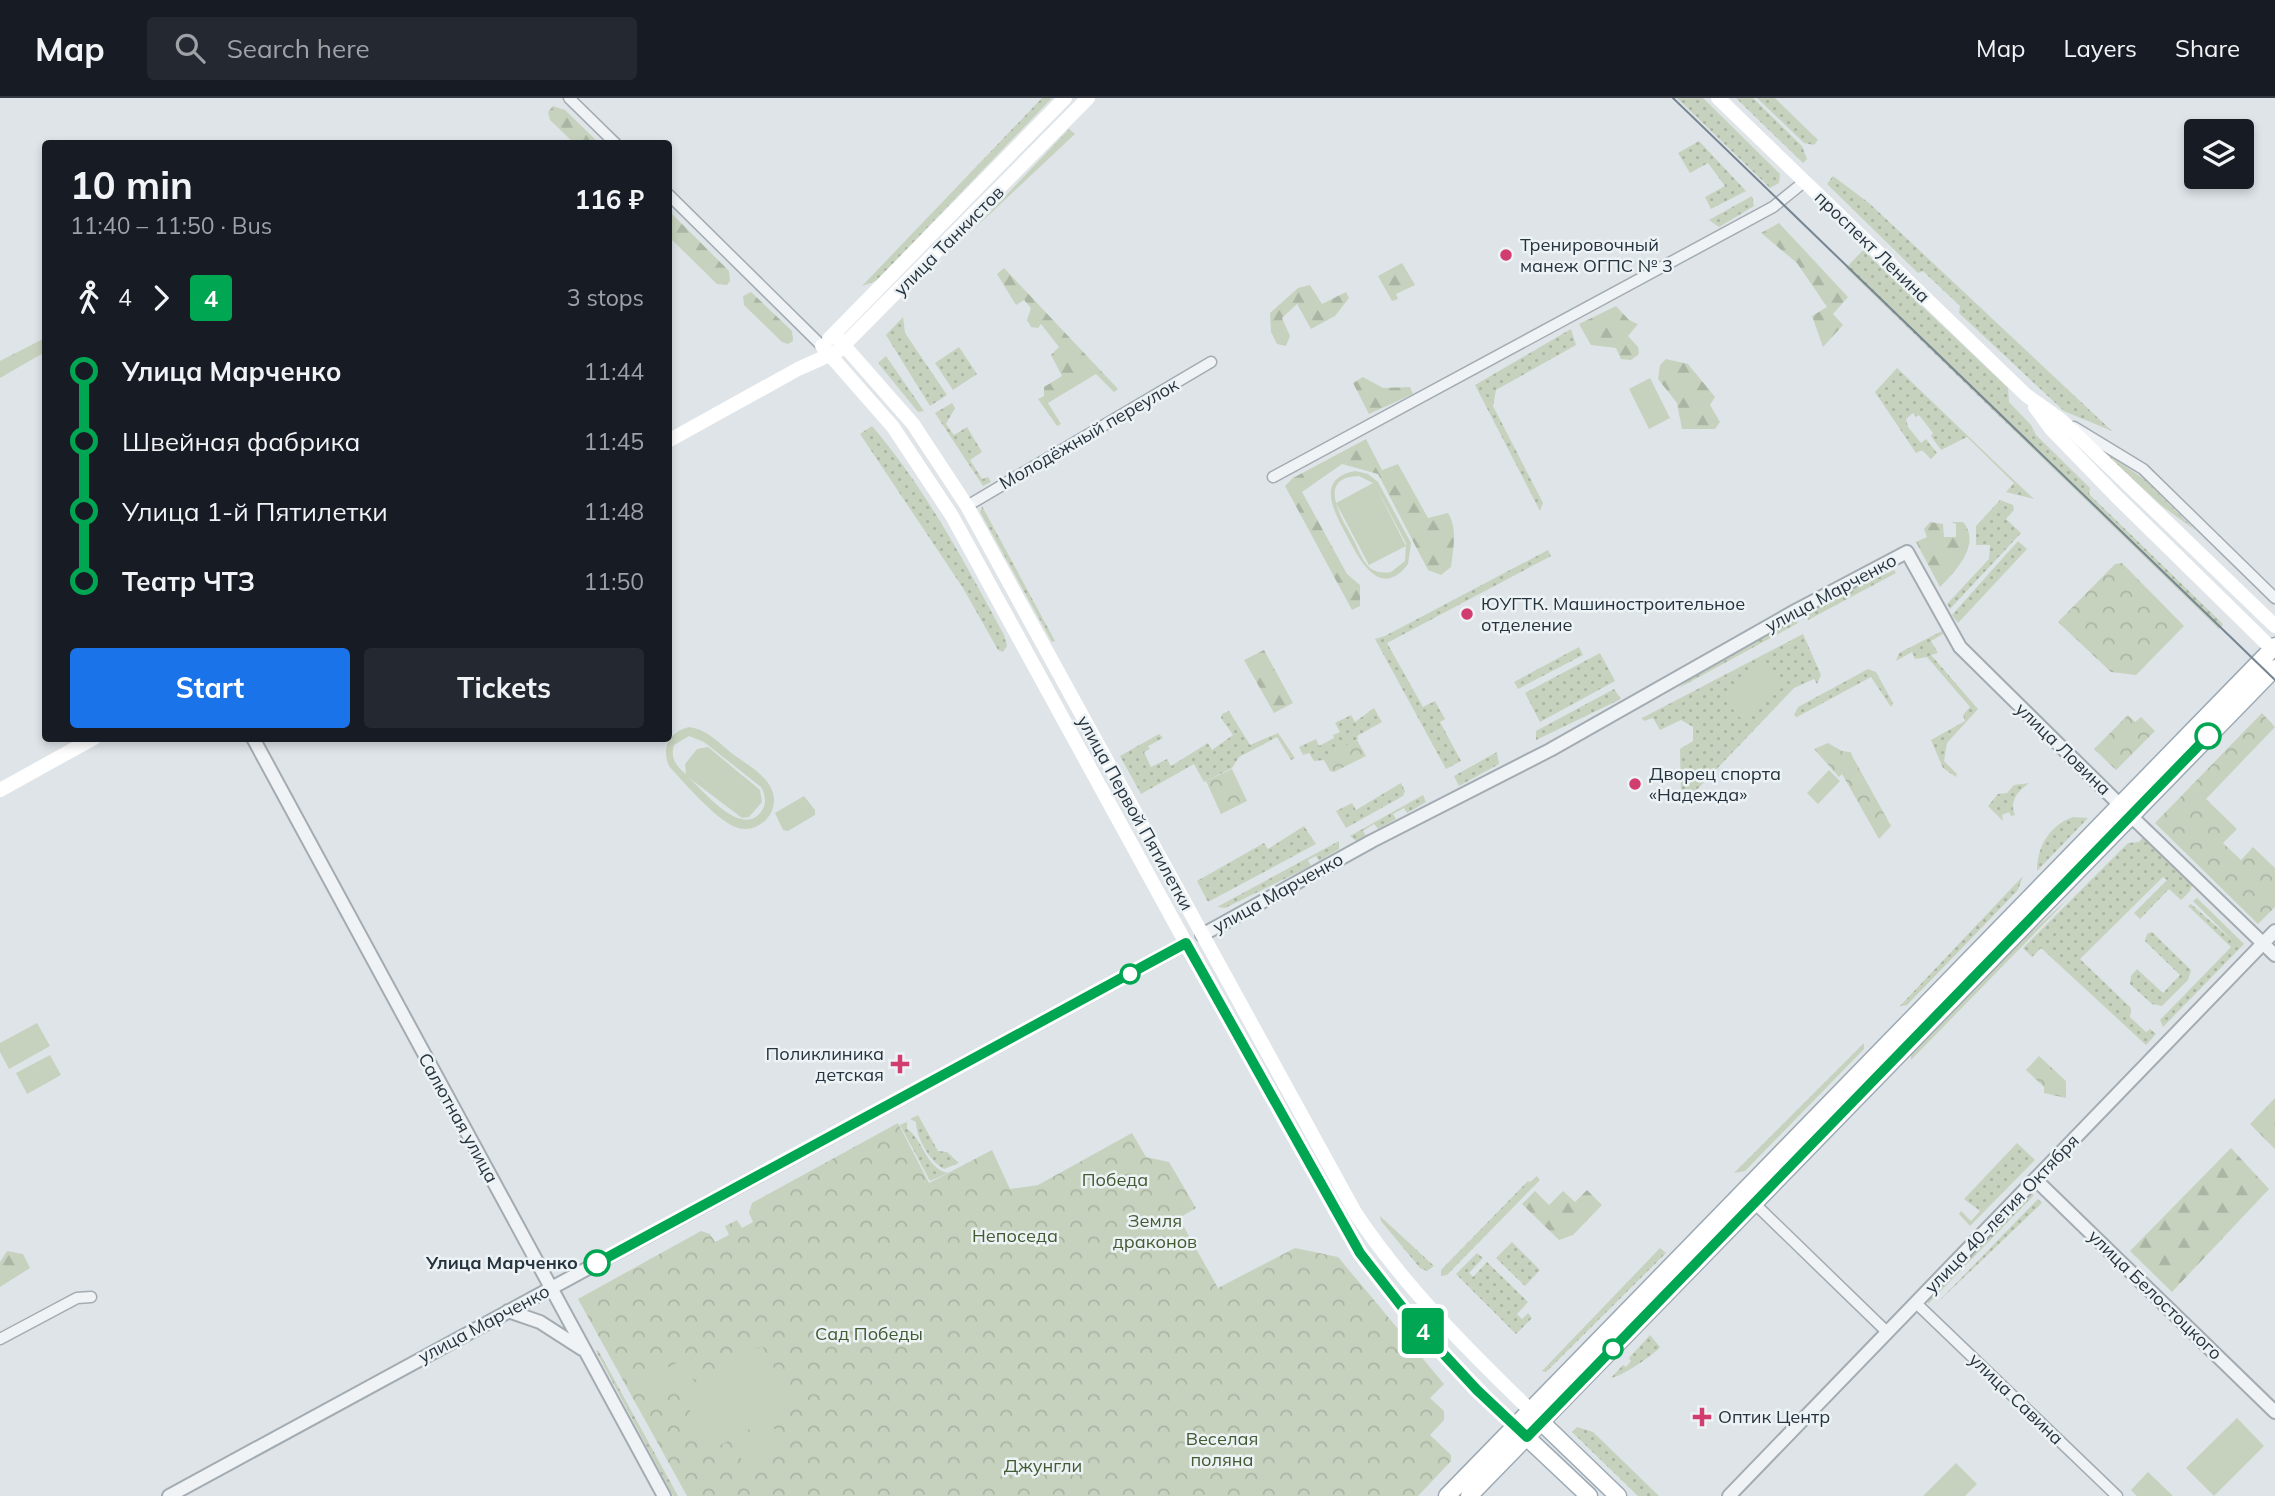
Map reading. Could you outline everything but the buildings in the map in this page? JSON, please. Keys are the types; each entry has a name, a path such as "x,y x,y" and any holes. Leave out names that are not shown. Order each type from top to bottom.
{"main road":[{"name":"улица Танкистов","path":"827,351 834,334 1065,98"},
{"name":"улица Танкистов","path":"672,439 827,351 846,344 1088,98"},
{"name":"проспект Ленина","path":"1718,98 2026,395 2061,420 2275,626"},
{"name":"улица Первой Пятилетки","path":"834,334 846,344 913,424 967,506 1275,1071 1356,1214 1384,1255 1445,1325 1618,1496"},
{"name":"улица Первой Пятилетки","path":"827,351 892,427 952,516 1360,1253 1413,1321 1513,1425 1589,1496"},
{"name":"проспект Ленина","path":"2026,395 2052,430 2115,495 2274,648"},
{"path":"1447,1496 1513,1425 2274,648"},
{"path":"1469,1496 2275,668"},
{"path":"0,790 87,742"},
{"name":"улица Ловина","path":"2119,804 2131,816"},
{"name":"улица Марченко","path":"1186,943 1202,935"},
{"path":"1742,1191 1754,1203"}],"street":[{"path":"569,98 612,140"},
{"path":"1273,477 1773,207 1804,182"},
{"name":"улица Первой Пятилетки","path":"672,198 827,351"},
{"path":"811,334 834,334"},
{"name":"Молодёжный переулок","path":"967,506 1211,362"},
{"path":"2061,420 2143,469 2275,598"},
{"name":"улица Марченко","path":"1202,935 1372,841 1559,745 1797,610 1907,552"},
{"name":"улица Ловина","path":"1907,552 1960,647 2119,804"},
{"name":"Салютная улица","path":"255,742 664,1496"},
{"name":"улица Ловина","path":"2131,816 2275,955"},
{"name":"улица 40-летия Октября","path":"1729,1496 2275,932"},
{"name":"улица Марченко","path":"169,1496 1186,943"},
{"name":"улица Белостоцкого","path":"2035,1179 2275,1412"},
{"path":"1754,1203 1887,1332"},
{"path":"0,1339 77,1298 90,1297"},
{"name":"улица Савина","path":"1916,1303 2117,1496"},
{"path":"508,1311 540,1322 587,1353"}],"green space":[{"path":"1042,98 1052,98 876,281 862,286"},
{"path":"1677,98 1703,98 1780,174 1779,183 1770,188"},
{"path":"1736,98 1753,98 1802,146 1807,159 1803,163"},
{"path":"1757,98 1775,98 1818,140 1814,145 1804,143"},
{"path":"553,106 565,110 596,140 571,140 550,120 548,112"},
{"path":"1069,129 1075,134 975,228"},
{"path":"1699,141 1746,191 1711,209 1705,197 1725,186 1708,163 1690,173 1678,153"},
{"path":"1833,176 1869,203 2112,431 2064,411 1959,313 1960,306 1923,271 1918,273 1827,184"},
{"path":"1752,196 1754,206 1719,227 1709,220"},
{"path":"672,214 729,271 730,281 727,285 717,284 672,240"},
{"path":"1779,223 1848,297 1833,314 1843,325 1823,347 1812,316 1827,307 1797,263 1761,233"},
{"path":"1863,250 2008,388 2009,402 2031,425 2036,435 2090,488 2089,494 2223,624 2219,629 1846,268"},
{"path":"1402,263 1415,285 1396,294 1398,299 1392,301 1378,276"},
{"path":"1004,268 1118,389 1114,392 1096,374 1048,403 1061,424 1057,426 1038,399 1044,396 1044,387 1062,376 1051,355 1059,347 1041,324 1038,328 1031,327 1027,320 1031,308 1024,300 1016,305 997,274"},
{"path":"1310,285 1322,304 1346,292 1349,298 1335,316 1311,329 1297,304 1282,318 1290,336 1286,346 1277,344 1271,332 1270,313 1298,288"},
{"path":"751,292 792,331 793,341 788,344 782,342 744,305 743,296"},
{"path":"1616,306 1629,320 1638,324 1628,336 1638,347 1639,354 1631,360 1621,359 1616,348 1591,345 1579,324"},
{"path":"903,317 905,333 947,395 930,406 886,335"},
{"path":"1571,329 1576,345 1496,390 1493,406 1543,503 1540,511 1475,385"},
{"path":"42,340 42,354 0,378 0,361"},
{"path":"959,347 977,374 953,390 935,363"},
{"path":"886,356 924,411 918,412 878,363"},
{"path":"1666,359 1688,364 1715,397 1710,405 1720,422 1715,429 1682,429 1677,403 1658,379 1660,365"},
{"path":"1897,368 2034,499 2006,492 2014,483 1967,437 1941,450 1931,436 1933,433 1919,415 1916,417 1913,413 1906,419 1908,427 1921,443 1926,439 1937,453 1931,459 1922,450 1916,453 1875,392"},
{"path":"1363,377 1383,388 1410,387 1413,394 1369,414 1353,383"},
{"path":"1650,378 1670,418 1649,429 1629,389"},
{"path":"952,403 955,408 946,424 954,435 967,427 982,452 970,460 982,479 988,477 991,482 983,486 935,413"},
{"path":"872,426 910,475 959,554 1004,635 1007,646 1003,652 998,650 963,588 860,434"},
{"path":"1366,439 1382,470 1398,464 1428,518 1448,513 1453,526 1454,546 1451,567 1441,575 1428,570 1378,474 1342,464 1302,492 1347,574 1360,585 1360,606 1352,610 1285,486 1293,478"},
{"path":"2099,448 2144,479 2195,530 2162,506"},
{"path":"1355,471 1368,474 1378,482 1411,543 1408,564 1398,574 1388,578 1372,573 1352,545 1337,517 1331,498 1331,489 1342,475","holes":["1359,476 1373,483 1336,503 1335,491 1338,483 1346,478","1375,485 1406,543 1406,546","1336,504 1369,565 1406,546 1405,561 1391,572 1373,570 1362,558"]},
{"path":"2000,500 2013,505 2014,510 2006,519 2021,533 1950,609 1947,604 1989,559 1990,545 1976,545 1976,526"},
{"path":"982,506 1055,641 1052,642 980,512"},
{"path":"1930,522 1943,524 1944,537 1956,537 1956,524 1951,522 1963,522 1970,539 1959,566 1940,587 1916,542 1927,537 1924,529"},
{"path":"2018,541 2027,549 1958,623 1952,615"},
{"path":"1548,550 1551,556 1387,643 1423,707 1435,701 1445,719 1440,722 1461,761 1446,769 1375,639"},
{"path":"2122,563 2184,626 2136,675 2111,672 2058,622 2115,564"},
{"path":"1894,570 1896,573 1808,620 1806,614 1809,609"},
{"path":"1792,619 1798,623 1679,688 1691,677"},
{"path":"1942,631 1943,634 1931,641 1938,653 1931,655 1978,709 1947,743 1944,761 1957,774 1956,777 1943,768 1931,740 1965,721 1963,715 1970,707 1927,657 1915,659 1912,652 1896,661 1899,653"},
{"path":"1803,634 1821,675 1817,684 1814,679 1794,688 1687,800 1681,793 1680,749 1693,741 1693,727 1681,720 1660,730 1653,718 1644,721 1642,718"},
{"path":"1579,647 1583,655 1518,689 1514,682"},
{"path":"1264,650 1293,703 1274,713 1244,660"},
{"path":"1600,653 1615,681 1540,722 1525,693"},
{"path":"1765,662 1785,685 1743,721 1723,698"},
{"path":"1868,669 1876,672 1893,703 1891,707 1871,677 1797,717 1794,715 1798,707"},
{"path":"1614,689 1621,699 1536,740 1536,731"},
{"path":"1374,708 1382,722 1357,736 1358,739 1324,760 1314,761 1309,753 1303,755 1299,747 1316,739 1319,746 1340,732 1335,723 1351,715 1355,722"},
{"path":"1229,711 1250,745 1278,733 1295,758 1291,760 1277,737 1239,757 1232,768 1204,782 1194,764 1141,794 1120,756 1159,734 1163,738 1148,746 1150,749 1144,752 1151,767 1167,759 1171,766 1208,743 1212,750 1233,735 1221,718 1222,714"},
{"path":"2262,713 2275,727 2206,799 2237,829 2223,843 2241,860 2253,847 2275,868 2275,907 2258,924 2155,823"},
{"path":"2128,715 2135,722 2141,717 2155,731 2116,770 2094,749"},
{"path":"689,727 706,733 763,777 774,797 771,813 765,820 759,825 742,829 725,822 708,808 669,766 666,753 668,742 672,742 676,733","holes":["689,736 704,742 761,787 765,804 760,813 752,819 742,819 732,816 688,777 742,818 749,817 762,802 760,790 708,747 697,749 685,764 686,774 673,758 674,745"]},
{"path":"1357,740 1366,756 1334,772 1330,771 1324,760 1327,755"},
{"path":"1828,743 1842,751 1850,752 1891,826 1879,839 1842,774 1839,777 1814,749"},
{"path":"1497,752 1499,764 1459,786 1454,776"},
{"path":"1232,769 1247,801 1221,814 1206,781"},
{"path":"1829,770 1840,781 1818,804 1807,793"},
{"path":"1401,783 1405,791 1403,796 1346,828 1336,811 1352,803 1356,810"},
{"path":"2029,783 2016,797 2013,805 2015,815 2011,816 2009,812 2002,815 2003,821 1988,806 1998,794 2007,793 2014,785"},
{"path":"1423,795 1426,802 1407,813 1404,808 1393,814 1396,819 1378,829 1374,824 1363,831 1366,836 1356,841 1350,836"},
{"path":"804,796 815,810 815,815 788,831 783,830 775,813"},
{"path":"2073,817 2088,818 2037,871 2039,853 2046,838 2058,825"},
{"path":"1304,826 1316,844 1208,902 1197,881 1264,843 1268,849"},
{"path":"2144,836 2193,882 2190,891 2181,900 2169,889 2140,919 2134,913 2167,880 2163,877 2080,959 2131,1008 2130,1017 2146,1032 2150,1029 2156,1034 2146,1045 2041,948 2032,957 2023,948 2128,843 2139,842"},
{"path":"1339,841 1339,849 1319,861 1316,856 1308,860 1311,866 1225,908 1217,907"},
{"path":"2023,876 2018,890 1907,1005 1900,1006"},
{"path":"2069,898 1911,1060 1911,1055 2018,944"},
{"path":"2197,898 2244,944 2163,1027 2160,1020 2231,947 2188,906 2191,904 2232,940 2193,901"},
{"path":"2152,932 2191,970 2188,980 2162,1006 2152,1004 2130,984 2131,976 2137,969 2163,993 2180,975 2145,941 2147,934"},
{"path":"37,1023 50,1046 9,1069 0,1052 0,1043"},
{"path":"1864,1043 1864,1049 1745,1171 1734,1173"},
{"path":"50,1055 61,1075 27,1094 16,1073"},
{"path":"2039,1056 2066,1081 2066,1098 2044,1093 2044,1087 2026,1070"},
{"path":"2275,1098 2275,1149 2250,1124"},
{"path":"918,1115 938,1151 947,1152 959,1163 944,1169 934,1161 921,1142 916,1122 910,1119"},
{"path":"907,1122 907,1129 930,1160 948,1173 930,1181 900,1125"},
{"name":"Сад Победы","path":"898,1123 929,1183 992,1150 1010,1189 1038,1185 1132,1133 1146,1157 1169,1162 1196,1208 1179,1218 1218,1288 1295,1248 1338,1257 1444,1384 1430,1398 1444,1411 1444,1420 1430,1435 1451,1455 1451,1461 1418,1496 687,1496 578,1299 701,1231 710,1234 715,1242 729,1235 725,1226 737,1220 742,1228 753,1222 749,1213 752,1203"},
{"path":"2017,1143 2035,1160 1970,1226 1959,1214 1961,1211 1971,1221 1980,1211 1964,1199"},
{"path":"2231,1148 2269,1189 2172,1292 2130,1251"},
{"path":"1537,1176 1540,1180 1447,1275 1441,1276 1441,1270 1528,1181"},
{"path":"1587,1190 1602,1205 1573,1235 1559,1240 1522,1204 1535,1191 1549,1205 1563,1191 1575,1202"},
{"path":"2029,1194 2034,1195 1928,1304 1928,1299"},
{"path":"2038,1199 2042,1203 1936,1304"},
{"path":"1380,1216 1434,1266 1427,1271 1420,1268 1381,1221"},
{"path":"1512,1242 1540,1270 1525,1286 1496,1258"},
{"path":"1660,1248 1666,1253 1546,1372 1542,1371"},
{"path":"7,1251 23,1254 30,1268 0,1287 0,1262"},
{"path":"1477,1253 1483,1258 1469,1273 1473,1277 1487,1262 1528,1302 1517,1314 1522,1319 1528,1313 1532,1318 1516,1334 1456,1274"},
{"path":"1650,1335 1660,1347 1636,1366 1611,1378 1623,1365 1626,1367 1631,1361 1629,1358"},
{"path":"762,1346 794,1404 712,1450 679,1391"},
{"path":"598,1350 678,1496 673,1496 596,1351"},
{"path":"682,1360 694,1381 658,1401 646,1379"},
{"path":"2237,1418 2264,1446 2214,1496 2186,1468"},
{"path":"1577,1427 1593,1432 1659,1496 1638,1496 1572,1432"},
{"path":"772,1428 778,1430 784,1444 782,1451 750,1467 744,1466 737,1447"},
{"path":"1956,1463 1977,1484 1965,1496 1923,1496"},
{"path":"2148,1472 2173,1496 2137,1496 2131,1490"}],"tram line":[{"path":"1673,98 2275,680"}],"bus line":[{"name":"4","path":"597,1263 1186,943 1360,1253 1413,1321 1477,1390 1527,1437 2208,736"}],"place":[{"name":"Тренировочный манеж ОГПС № 3","path":"1506,255"},
{"name":"ЮУГТК. Машиностроительное отделение","path":"1467,614"},
{"name":"Дворец спорта «Надежда»","path":"1635,784"},
{"name":"Поликлиника детская","path":"900,1064"},
{"name":"Улица Марченко","path":"597,1263"},
{"name":"Оптик Центр","path":"1702,1417"}],"park label":[{"name":"Победа","path":"1115,1180"},
{"name":"Земля драконов","path":"1155,1231"},
{"name":"Непоседа","path":"1015,1236"},
{"name":"Веселая поляна","path":"1222,1449"},
{"name":"Джунгли","path":"1043,1466"}]}
